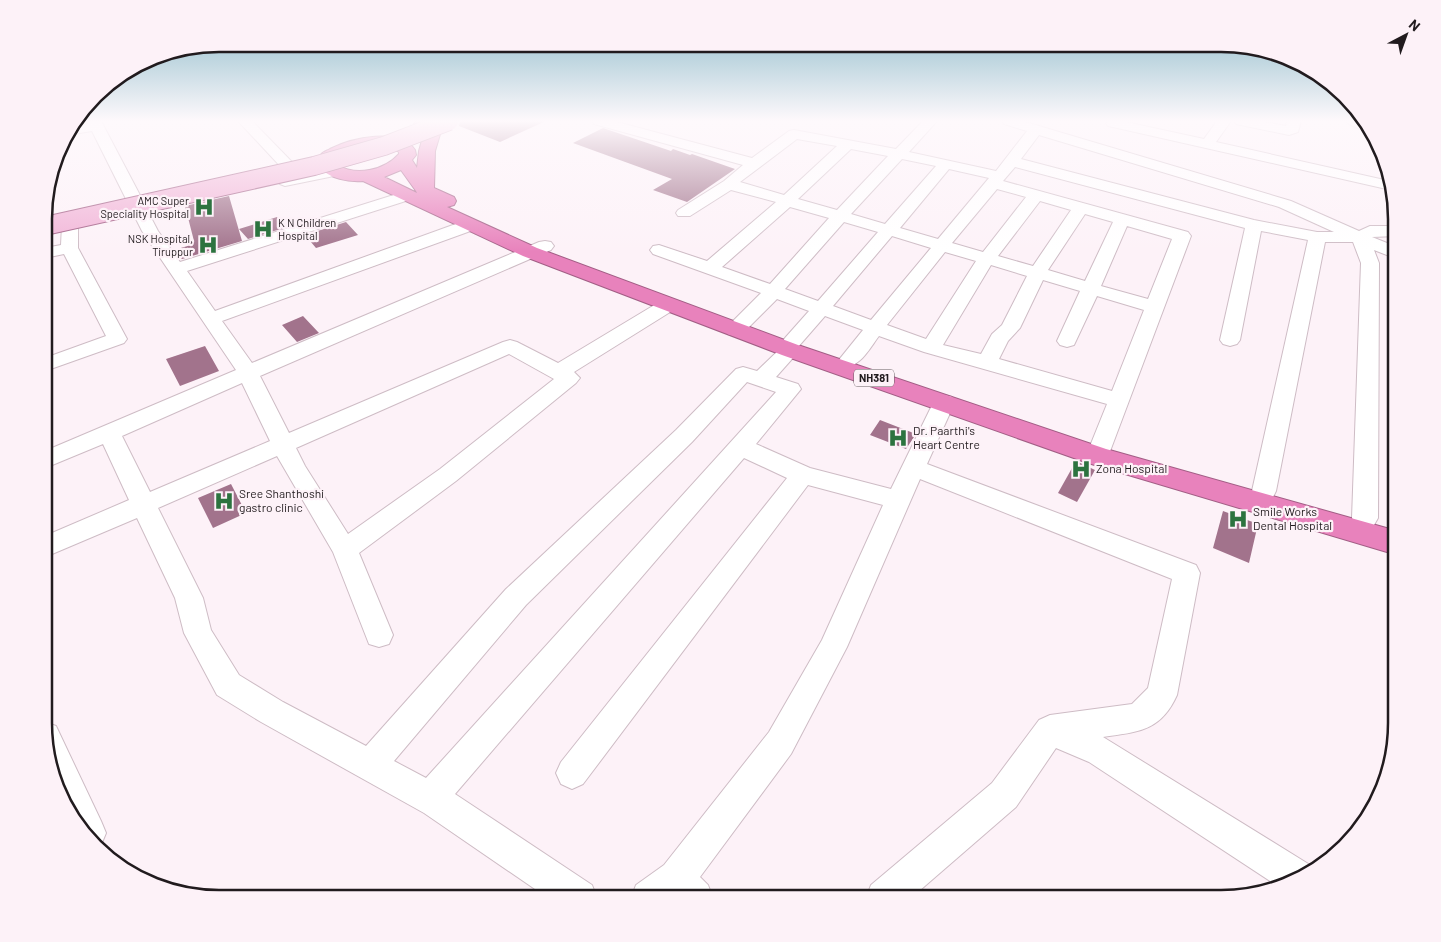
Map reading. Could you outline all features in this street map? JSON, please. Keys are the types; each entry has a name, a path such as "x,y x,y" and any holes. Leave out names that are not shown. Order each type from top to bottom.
{"highway":[{"path":"329,165 334,171"},
{"name":"NH381","path":"334,171 352,175 364,175 388,170 392,165"},
{"path":"407,165 415,193"},
{"path":"415,193 423,165"},
{"name":"NH381","path":"364,175 415,193 668,305 738,327"},
{"name":"NH381","path":"415,193 470,225 538,249 738,327 944,402 1388,540"},
{"name":"NH381","path":"791,346 848,361 1100,450 1388,524"}],"main road":[{"path":"52,221 304,165"},
{"path":"52,224 318,165"}],"street":[{"path":"117,165 150,231 248,373 295,469 345,550 379,635"},
{"path":"52,229 287,165 295,179"},
{"path":"684,213 729,184 752,165"},
{"path":"709,269 826,165"},
{"path":"738,327 773,292 839,217 889,165"},
{"path":"761,380 945,165"},
{"path":"949,165 1036,195 1182,236 1100,450"},
{"path":"848,361 1009,165"},
{"path":"1027,165 1254,226 1317,237 1360,237 1370,231 1388,231"},
{"path":"1155,165 1285,204 1388,250"},
{"path":"1296,165 1384,185"},
{"path":"52,216 137,205 334,171"},
{"path":"729,184 1155,307"},
{"path":"176,269 415,193"},
{"path":"932,348 987,258 1036,195"},
{"path":"987,362 999,338 1010,328 1037,272 1081,208"},
{"path":"1173,233 1185,208"},
{"path":"1067,340 1122,219"},
{"path":"52,362 117,339 69,248 70,225"},
{"path":"211,319 470,225"},
{"path":"1230,340 1254,226"},
{"path":"1264,491 1317,237"},
{"path":"1360,237 1370,263 1365,518"},
{"path":"52,252 69,248"},
{"path":"52,457 538,249"},
{"path":"659,250 821,310 932,348 1119,400"},
{"path":"1370,263 1388,264"},
{"path":"559,372 668,305"},
{"path":"52,544 510,346 569,378 448,474 345,550"},
{"path":"370,765 516,598 684,436 744,374 790,389 741,447 430,798"},
{"path":"686,888 780,743 833,648 898,500 944,402"},
{"path":"109,433 189,598 198,633 228,685 272,712 430,798 567,890"},
{"path":"741,447 804,475 898,500"},
{"path":"894,889 1004,795 1050,730 1140,717 1162,695 1186,573 914,468"},
{"path":"572,773 804,475"},
{"path":"1050,730 1100,751 1291,874"},
{"path":"58,764 80,814"}],"building":[{"path":"633,165 723,165 735,169 687,202 653,190 672,179"},
{"path":"229,196 242,241 182,259 174,250 191,245 188,242 194,241 185,206"},
{"path":"277,217 287,227 248,239 239,229"},
{"path":"346,222 358,235 316,248 305,235"},
{"path":"303,316 319,333 297,342 282,325"},
{"path":"205,346 219,371 180,386 166,359"},
{"path":"880,420 916,434 906,449 870,435"},
{"path":"1076,461 1095,470 1077,502 1058,493"},
{"path":"231,484 246,513 213,528 198,498"},
{"path":"1223,511 1258,524 1249,563 1213,548"}],"place":[{"name":"AMC Super Speciality Hospital","path":"204,207"},
{"name":"K N Children Hospital","path":"263,229"},
{"name":"NSK Hospital, Tiruppur","path":"208,245"},
{"name":"Dr. Paarthi's Heart Centre","path":"898,438"},
{"name":"Zona Hospital","path":"1081,469"},
{"name":"Sree Shanthoshi gastro clinic","path":"224,501"},
{"name":"Smile Works Dental Hospital","path":"1238,519"}]}
